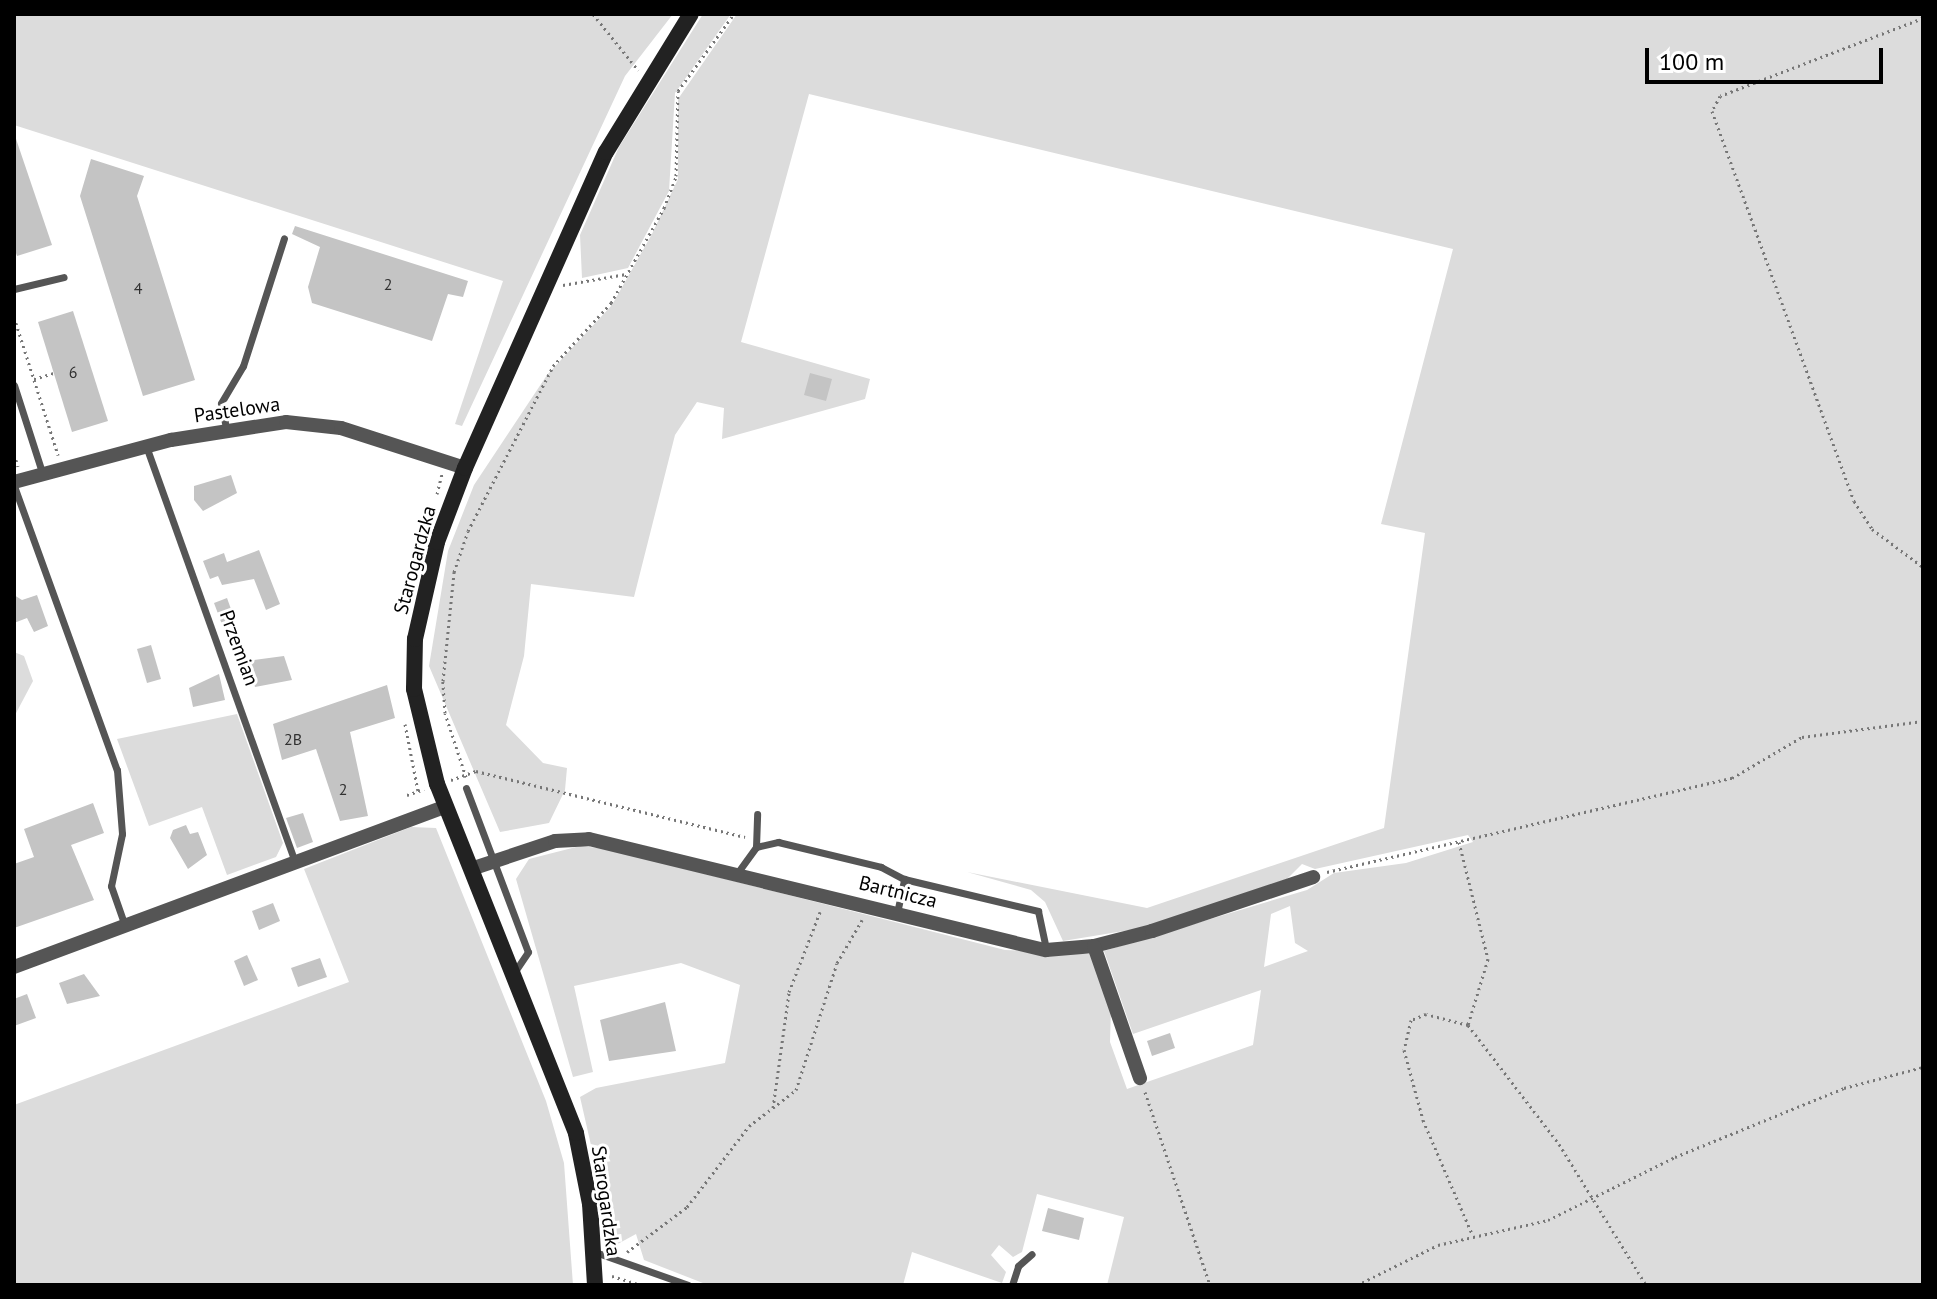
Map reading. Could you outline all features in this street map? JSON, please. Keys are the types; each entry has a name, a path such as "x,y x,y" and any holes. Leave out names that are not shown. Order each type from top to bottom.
{"main road":[{"name":"Starogardzka","path":"595,1285 595,1252 576,1133 515,971 445,807 419,716 415,639 437,542 465,468 544,288 646,79 691,14"}],"street":[{"name":"Pastelowa","path":"14,484 42,472 146,446 226,428 286,422 341,428 465,468"},
{"path":"14,967 445,807"},
{"name":"Bartnicza","path":"471,869 555,841 589,839 738,872 1046,950 1094,946 1313,877"},
{"path":"1094,946 1140,1078"}],"lane":[{"path":"226,428 221,403 243,366 284,238"},
{"path":"14,289 64,277"},
{"path":"14,385 42,472"},
{"name":"Przemian","path":"146,446 296,864"},
{"path":"14,484 117,770 122,834 111,886 125,926"},
{"path":"466,788 528,952 515,971"},
{"path":"738,872 754,843 757,814"},
{"path":"754,843 778,842 881,867 904,879 1038,911 1046,950"},
{"path":"897,913 904,879"},
{"path":"595,1252 688,1285"},
{"path":"1012,1285 1018,1266 1032,1254"}],"path":[{"path":"593,14 646,79"},
{"path":"734,14 678,91 676,176 626,274 611,303 553,366 468,531 449,605 445,713 466,775 476,771 754,843"},
{"path":"1923,18 1720,96 1712,111 1854,501 1872,529 1923,567"},
{"path":"544,288 626,274"},
{"path":"14,317 56,450"},
{"path":"34,379 54,373"},
{"path":"14,454 17,463"},
{"path":"430,467 443,472"},
{"path":"1334,870 1459,842 1556,814 1732,778 1802,737 1923,721"},
{"path":"407,795 418,791"},
{"path":"1459,842 1488,959 1468,1025"},
{"path":"773,1108 789,992 828,895"},
{"path":"617,1259 687,1207 749,1126 796,1090 837,963 869,906"},
{"path":"1472,1234 1423,1120 1404,1050 1411,1020 1426,1014 1468,1025 1559,1144 1646,1285"},
{"path":"1357,1285 1472,1234 1548,1220 1844,1088 1923,1067"},
{"path":"1140,1078 1210,1285"},
{"path":"612,1276 642,1285"}],"shaded area":[{"path":"14,14 673,14 625,76 462,426 455,424 503,281 14,125"},
{"path":"703,14 731,14 675,93 669,191 628,268 582,278 580,235 619,147"},
{"path":"737,14 1923,14 1923,1285 1107,1285 1124,1217 1037,1194 1022,1252 1013,1257 999,1245 991,1255 1006,1272 1002,1283 912,1252 903,1285 708,1285 644,1260 636,1234 614,1246 580,1097 596,1088 725,1063 740,985 681,963 574,986 593,1072 573,1077 516,879 529,859 580,846 607,849 1005,950 1090,954 1111,1007 1110,1042 1127,1089 1253,1045 1261,990 1133,1034 1104,951 1307,890 1334,873 1406,863 1473,842 1468,835 1315,869 1302,864 1287,879 1142,928 1063,941 1045,902 1031,890 967,872 1147,908 1384,828 1425,533 1381,524 1453,249 809,94 741,342 870,379 865,399 722,439 724,408 697,402 675,435 634,597 531,584 524,656 506,725 543,763 567,768 565,790 549,823 500,832 429,666 448,551 474,485 547,375 612,305 652,234 678,179 678,99","holes":["1290,906 1295,943 1308,951 1264,967 1271,914"]},
{"path":"14,652 24,656 33,681 14,717"},
{"path":"237,714 283,843 276,857 227,875 202,807 149,826 117,739"},
{"path":"411,827 436,828 546,1101 564,1163 573,1285 14,1285 14,1105 349,982 304,869"}],"building":[{"path":"14,133 52,245 17,256 14,247"},
{"path":"91,159 144,176 137,196 195,380 143,396 80,196"},
{"path":"295,226 468,281 463,297 448,294 432,341 312,303 308,287 320,247 292,234"},
{"path":"73,311 108,421 72,432 38,322"},
{"path":"810,373 832,379 826,401 804,395"},
{"path":"231,475 237,493 203,511 194,500 194,486"},
{"path":"259,550 280,604 266,610 254,579 222,585 218,576 210,579 203,561 224,553 227,562"},
{"path":"14,595 22,600 37,595 48,626 34,632 27,618 14,623"},
{"path":"227,598 240,634 227,638 214,603"},
{"path":"151,645 161,679 147,683 137,649"},
{"path":"284,656 292,680 255,687 246,661"},
{"path":"219,674 225,700 193,707 189,688"},
{"path":"387,685 395,718 350,732 368,816 340,821 316,749 282,760 273,724"},
{"path":"93,803 104,833 71,845 94,900 14,928 14,864 34,857 24,829"},
{"path":"303,813 313,842 297,848 286,818"},
{"path":"186,825 190,834 198,832 207,855 188,869 170,838 173,830"},
{"path":"273,903 280,921 259,930 252,911"},
{"path":"247,955 258,980 244,986 234,961"},
{"path":"320,958 327,977 298,987 291,968"},
{"path":"84,974 100,996 67,1004 59,983"},
{"path":"27,994 36,1018 14,1026 14,999"},
{"path":"665,1002 676,1051 609,1061 600,1020"},
{"path":"1170,1033 1175,1048 1152,1056 1147,1041"},
{"path":"1048,1208 1084,1218 1079,1240 1042,1231"}]}
